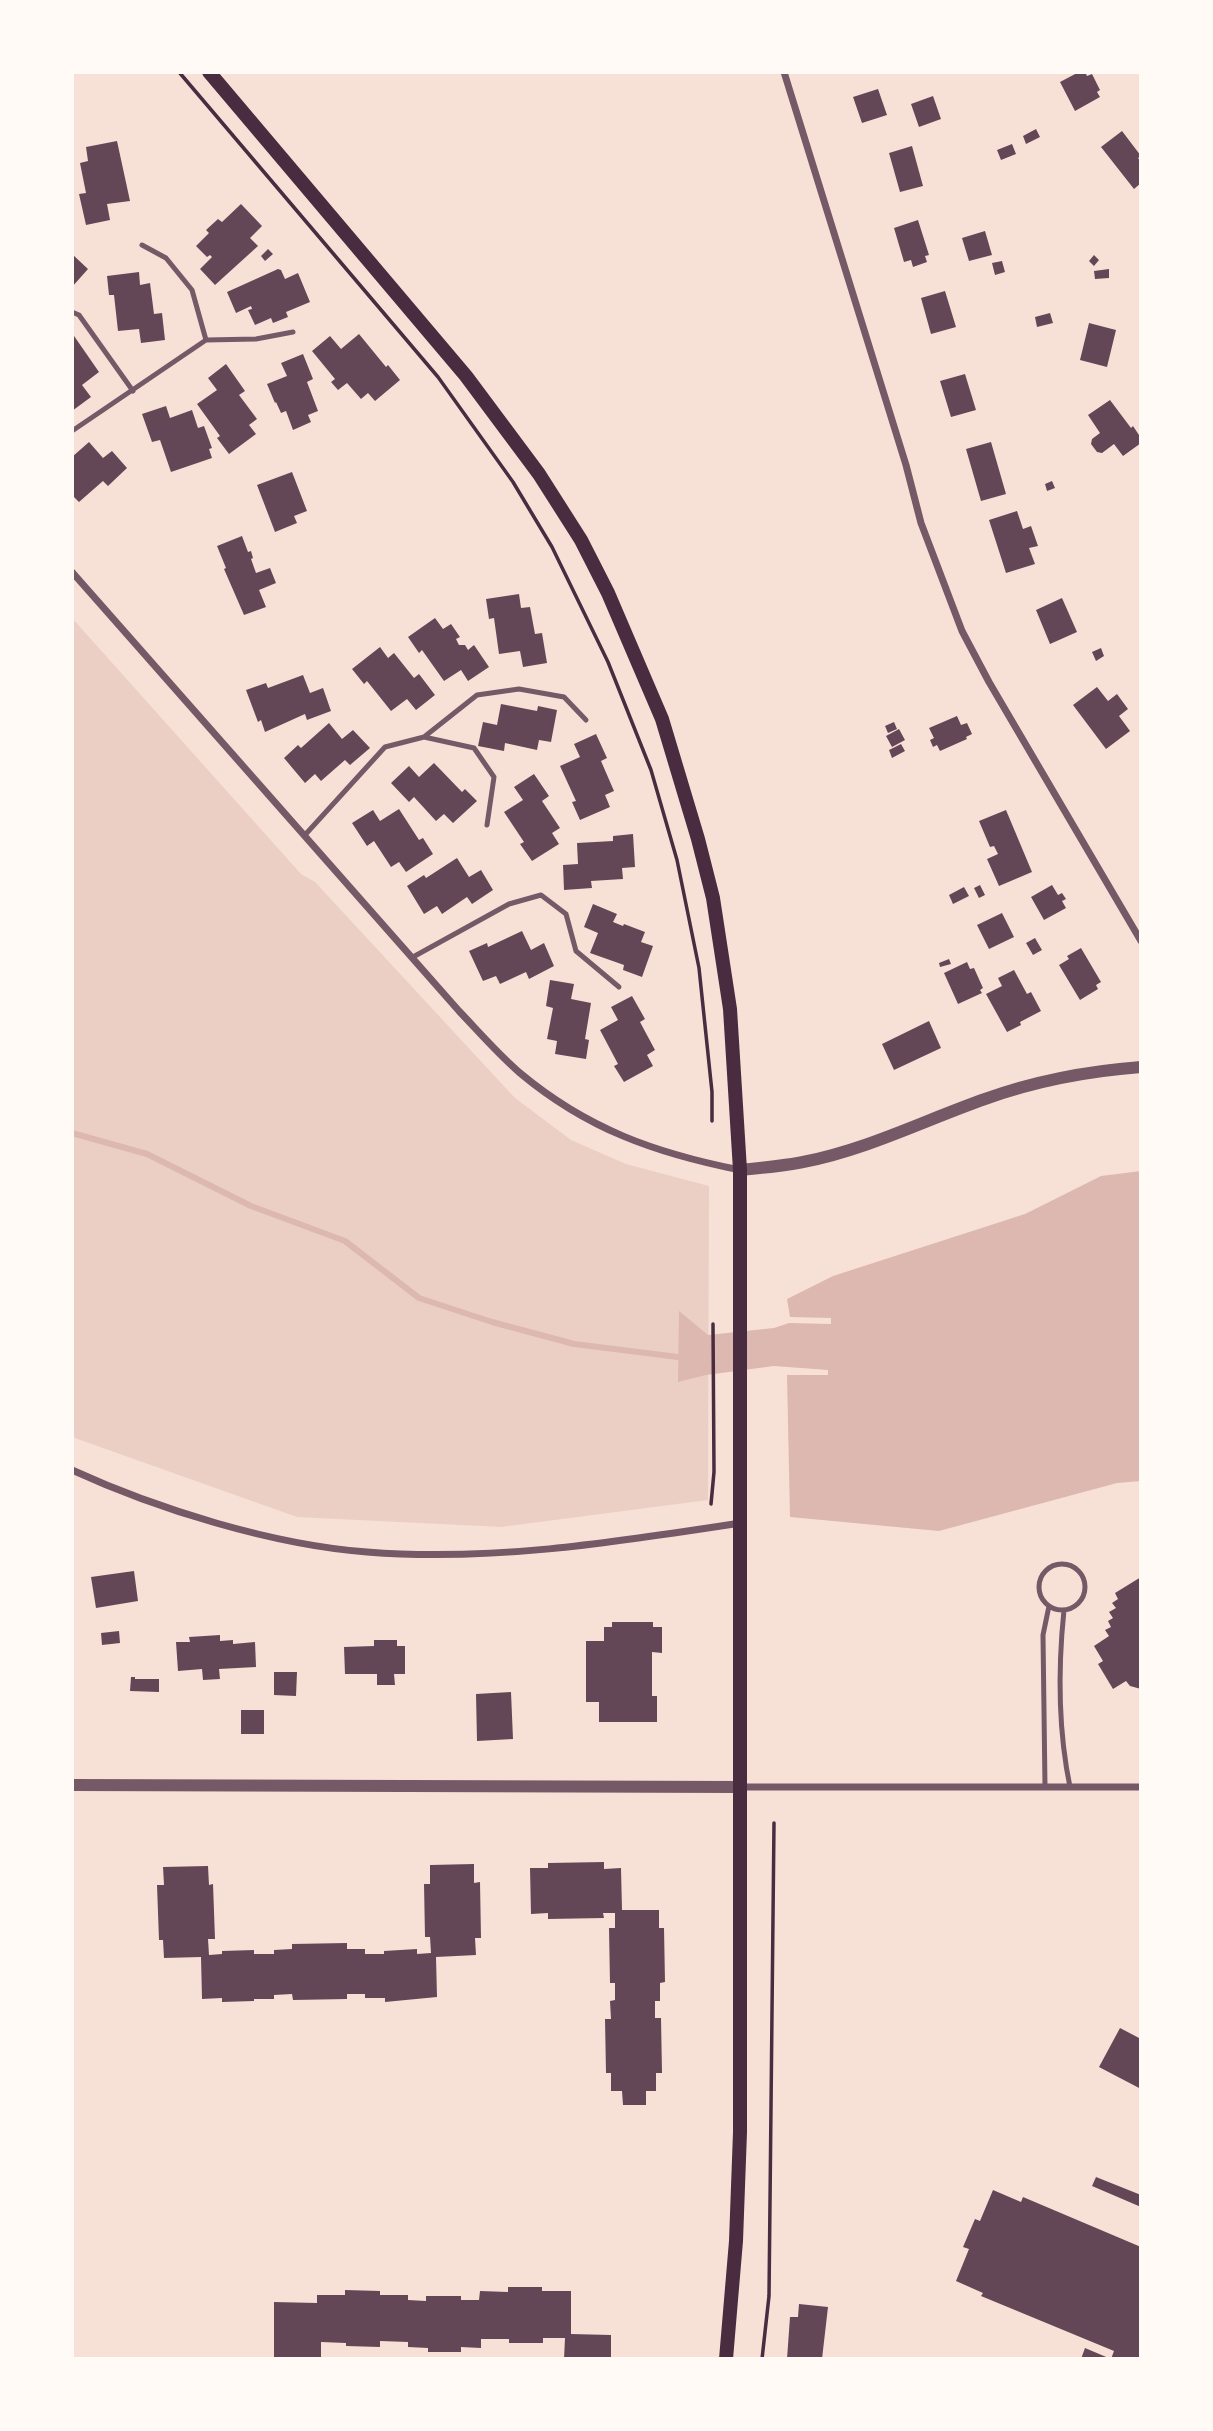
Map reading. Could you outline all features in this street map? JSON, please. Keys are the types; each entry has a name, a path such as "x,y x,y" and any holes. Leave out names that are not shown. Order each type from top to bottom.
{"main road":[{"path":"209,72 466,376 539,474 581,540 608,593 662,719 712,898 730,1009 740,1170 740,2132 736,2241 726,2359"}],"street":[{"path":"785,72 940,578 962,631 989,682 1141,941"},
{"path":"72,572 499,1053 545,1093 575,1113 625,1139 688,1159 740,1170 805,1162 883,1139 1019,1088 1068,1076 1141,1067"},
{"path":"72,1469 146,1500 258,1533 318,1547 368,1552 475,1554 532,1551 632,1540 741,1523"},
{"path":"72,1785 1141,1787"}],"lane":[{"path":"142,245 166,258 192,290 206,340"},
{"path":"72,312 79,315 133,391"},
{"path":"72,431 206,340 256,339 293,332"},
{"path":"304,836 385,747 424,737 477,695 519,689 564,697 586,720"},
{"path":"424,737 474,748 494,777 487,825"},
{"path":"413,957 509,904 541,895 566,914 576,951 619,987"},
{"path":"1056,1564 1071,1566 1082,1576 1084,1591 1077,1604 1064,1609 1049,1606 1040,1594 1039,1586 1044,1572 1056,1564"},
{"path":"1045,1787 1043,1635 1049,1606"},
{"path":"1064,1609 1061,1636 1061,1720 1070,1787"}],"path":[{"path":"179,72 438,377 513,482 552,547 608,662 651,770 677,860 699,968 712,1092 712,1121"},
{"path":"711,1504 713,1324"},
{"path":"762,2359 769,2296 774,1824"}],"shaded area":[{"path":"72,618 301,874 315,882 515,1098 571,1140 626,1164 709,1186 708,1500 501,1527 297,1517 72,1437"},
{"path":"1141,1171 1141,1481 1117,1483 939,1531 790,1517 787,1375 828,1375 828,1370 774,1366 706,1375 678,1382 679,1311 708,1335 774,1328 789,1323 831,1324 831,1318 790,1317 787,1299 833,1276 1025,1214 1101,1176"}],"building":[{"path":"1079,72 1085,72 1087,76 1092,74 1100,90 1097,92 1100,97 1075,111 1060,82"},
{"path":"878,89 887,115 862,123 853,97"},
{"path":"933,96 941,119 919,127 911,104"},
{"path":"1036,129 1040,137 1026,144 1023,136"},
{"path":"1122,131 1141,156 1138,158 1141,162 1141,183 1134,189 1101,147"},
{"path":"117,141 130,201 107,204 110,220 86,225 79,194 86,193 80,163 88,161 86,147"},
{"path":"1012,144 1016,154 1001,160 997,150"},
{"path":"912,146 923,186 900,192 889,153"},
{"path":"241,204 262,226 250,238 258,246 215,285 200,269 212,257 207,257 196,246 209,233 206,230 218,219 222,222"},
{"path":"918,220 929,255 925,256 927,262 913,267 911,260 904,262 894,228"},
{"path":"985,231 992,255 969,261 962,238"},
{"path":"268,249 273,254 265,261 261,256"},
{"path":"72,254 88,269 72,287"},
{"path":"1094,255 1099,260 1094,266 1089,261"},
{"path":"1002,261 1005,272 995,275 992,263"},
{"path":"278,269 285,279 298,273 310,302 286,312 288,317 273,323 271,318 255,325 248,310 252,309 251,306 236,313 227,292"},
{"path":"1109,269 1109,278 1095,279 1094,271"},
{"path":"139,272 140,285 150,283 154,314 162,313 165,340 141,343 139,329 118,331 114,295 109,295 107,276"},
{"path":"945,291 956,327 931,334 921,298"},
{"path":"1050,313 1053,323 1037,327 1035,317"},
{"path":"1089,323 1116,330 1107,367 1080,360"},
{"path":"72,333 99,372 82,385 91,397 72,411"},
{"path":"359,334 400,380 375,401 368,393 361,399 347,383 338,390 331,382 335,379 312,351 330,336 341,349"},
{"path":"303,354 313,379 307,382 318,411 308,415 311,422 293,430 286,411 281,413 267,384 287,376 281,363"},
{"path":"226,364 245,391 239,395 257,419 249,425 256,434 229,454 217,438 220,436 197,404 217,390 208,378"},
{"path":"965,374 976,410 951,417 940,381"},
{"path":"1110,400 1141,438 1141,443 1123,456 1114,444 1102,453 1097,452 1091,444 1092,439 1100,433 1088,415"},
{"path":"166,406 170,418 192,410 198,428 204,426 212,448 209,449 212,458 171,472 160,440 152,442 142,414"},
{"path":"89,442 103,458 112,451 127,468 108,486 103,481 79,502 74,497 72,499 72,457"},
{"path":"991,442 1006,494 981,501 966,449"},
{"path":"292,472 307,511 294,516 297,523 275,532 257,485"},
{"path":"1052,481 1055,488 1047,491 1045,484"},
{"path":"1017,511 1023,529 1031,526 1038,546 1029,548 1035,564 1006,573 989,520"},
{"path":"242,536 248,552 251,551 256,573 270,568 276,583 259,590 266,607 244,615 217,546"},
{"path":"519,594 521,608 530,607 535,634 542,633 547,663 523,667 520,651 499,654 494,618 489,619 486,599"},
{"path":"1062,598 1077,632 1050,644 1036,610"},
{"path":"435,618 443,629 451,624 460,637 456,639 459,645 465,645 468,650 474,645 489,667 468,681 461,670 444,681 422,650 419,653 408,637"},
{"path":"380,647 388,658 394,653 414,678 419,674 435,695 416,710 407,699 391,711 367,681 364,684 352,669"},
{"path":"1101,648 1104,656 1096,661 1092,652"},
{"path":"303,675 310,693 323,688 331,711 307,720 305,714 265,732 261,720 258,722 246,690 266,683 268,688"},
{"path":"1097,687 1108,701 1117,694 1128,709 1119,716 1130,731 1106,749 1073,705"},
{"path":"501,704 537,711 538,706 557,710 551,742 539,740 537,750 505,743 504,751 478,746 483,722 497,725"},
{"path":"957,716 961,725 967,723 972,734 940,751 937,745 933,747 930,740 934,738 929,728"},
{"path":"894,722 897,729 888,733 885,726"},
{"path":"329,723 342,739 353,730 370,748 350,765 345,760 321,781 315,774 305,783 284,758 298,745 301,748"},
{"path":"899,729 905,740 892,747 886,736"},
{"path":"596,734 607,758 601,761 614,791 605,795 610,807 580,820 572,802 576,801 560,766 580,757 574,744"},
{"path":"901,744 905,751 892,758 889,750"},
{"path":"434,763 462,792 465,789 477,801 453,823 444,814 436,821 414,797 409,802 391,783 409,766 419,777"},
{"path":"534,774 549,796 542,801 560,828 552,833 559,844 532,861 520,844 524,842 504,812 523,800 514,787"},
{"path":"399,809 419,840 423,838 433,854 406,872 399,862 391,867 374,841 367,846 352,823 373,810 380,821"},
{"path":"1006,810 1032,872 999,886 987,859 998,854 994,846 990,847 979,821"},
{"path":"633,834 635,867 622,868 623,879 591,881 592,888 564,890 563,865 578,864 577,843 613,841 613,836"},
{"path":"457,858 469,877 481,870 493,890 472,904 467,897 442,914 437,906 424,914 407,886 424,875 426,878"},
{"path":"980,885 985,895 979,898 974,888"},
{"path":"1052,885 1058,895 1062,893 1066,899 1062,901 1066,908 1044,920 1031,897"},
{"path":"964,887 969,896 953,904 949,895"},
{"path":"593,904 617,914 613,922 645,932 641,942 653,946 642,977 623,970 624,965 590,953 598,933 584,927"},
{"path":"1002,913 1014,937 989,949 977,925"},
{"path":"522,931 531,950 544,943 554,966 529,979 526,972 500,984 496,976 483,981 469,951 487,943 488,947"},
{"path":"1035,938 1042,950 1033,955 1026,943"},
{"path":"1081,948 1101,982 1096,985 1098,989 1080,1000 1059,965 1069,959 1067,956"},
{"path":"949,959 951,964 940,967 939,963"},
{"path":"967,962 970,969 974,968 983,988 980,990 982,993 958,1004 944,973"},
{"path":"1014,970 1027,994 1031,992 1041,1011 1007,1032 986,994 1002,986 998,978"},
{"path":"550,980 574,984 571,999 591,1003 585,1039 589,1040 586,1059 555,1054 557,1041 547,1039 553,1008 546,1006"},
{"path":"632,996 645,1019 640,1022 655,1050 647,1055 653,1066 624,1082 614,1066 618,1064 600,1030 618,1020 611,1007"},
{"path":"929,1021 941,1048 894,1070 882,1044"},
{"path":"134,1571 138,1601 96,1608 91,1577"},
{"path":"1141,1577 1141,1689 1130,1686 1126,1681 1113,1689 1098,1664 1103,1661 1094,1646 1109,1636 1105,1630 1111,1627 1108,1621 1113,1618 1109,1612 1116,1608 1112,1603 1118,1599 1115,1593"},
{"path":"612,1622 653,1622 653,1627 662,1627 662,1653 652,1652 652,1696 657,1696 657,1722 599,1722 599,1702 586,1702 586,1641 604,1641 604,1627 612,1627"},
{"path":"119,1631 120,1643 102,1645 101,1633"},
{"path":"220,1635 220,1641 233,1640 233,1644 255,1642 256,1667 219,1669 220,1679 203,1680 202,1669 178,1671 176,1642 190,1642 189,1637"},
{"path":"374,1640 397,1640 397,1646 405,1646 405,1674 394,1674 395,1685 377,1685 377,1674 345,1674 344,1647 374,1646"},
{"path":"274,1672 297,1672 296,1696 274,1695"},
{"path":"131,1677 159,1679 159,1692 130,1691"},
{"path":"511,1692 513,1739 477,1741 476,1694"},
{"path":"241,1710 264,1710 264,1734 241,1734"},
{"path":"604,1862 604,1869 621,1868 622,1910 659,1910 659,1928 664,1928 665,1982 660,1983 660,2001 655,2001 655,2018 661,2018 662,2073 656,2073 656,2091 646,2091 646,2105 623,2105 622,2091 611,2091 611,2073 606,2073 605,2019 611,2019 610,2001 615,2000 615,1983 610,1983 609,1928 615,1928 615,1913 603,1913 604,1918 548,1919 548,1913 531,1914 530,1868 548,1868 548,1863"},
{"path":"474,1864 474,1883 480,1882 481,1938 475,1938 476,1955 436,1957 437,1997 385,2002 385,1998 365,1998 365,1994 347,1994 347,1999 293,2000 292,1994 274,1995 274,1999 254,2001 222,2002 222,1998 202,1999 201,1957 164,1958 163,1940 159,1940 157,1885 164,1885 163,1867 208,1866 209,1885 213,1884 215,1939 208,1939 209,1955 222,1954 222,1951 254,1950 254,1954 274,1954 274,1950 292,1949 292,1944 347,1943 347,1949 365,1949 365,1954 417,1949 417,1954 431,1953 430,1937 425,1937 424,1884 430,1884 430,1865"},
{"path":"1120,2028 1141,2039 1141,2089 1099,2067"},
{"path":"1096,2177 1141,2195 1141,2207 1092,2186"},
{"path":"993,2190 1021,2202 1023,2197 1141,2247 1141,2359 1111,2359 1114,2351 981,2296 983,2293 956,2281 969,2249 963,2247 975,2219 980,2221"},
{"path":"508,2287 542,2287 542,2291 571,2291 571,2334 611,2335 611,2359 564,2359 565,2338 543,2338 543,2343 509,2343 509,2339 481,2339 481,2348 461,2347 461,2352 428,2352 428,2348 408,2347 408,2342 380,2341 380,2347 321,2342 321,2359 274,2359 274,2302 317,2303 317,2295 345,2295 345,2290 380,2291 380,2295 408,2295 408,2300 426,2301 426,2296 461,2296 461,2300 479,2300 480,2291 508,2292"},
{"path":"799,2304 828,2307 822,2359 787,2359 790,2317 798,2317"},
{"path":"1085,2348 1111,2359 1081,2359"}],"waterway":[{"path":"72,1133 147,1154 251,1206 345,1241 419,1298 492,1322 574,1344 678,1357"}]}
